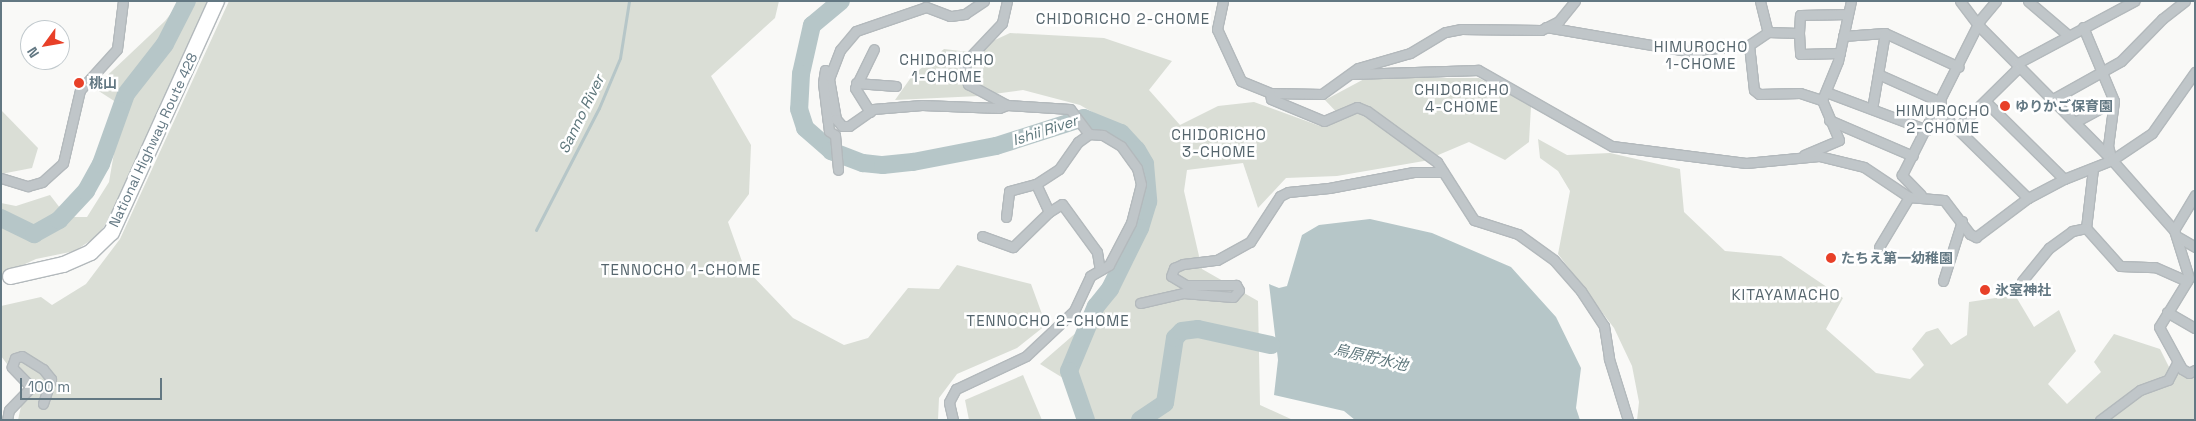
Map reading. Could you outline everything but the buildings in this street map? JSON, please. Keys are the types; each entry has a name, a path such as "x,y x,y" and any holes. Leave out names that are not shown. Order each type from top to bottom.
{"highway":[{"name":"National Highway Route 428","path":"10,276 63,264 90,252 111,232 216,1"}],"street":[{"path":"1,178 28,186 42,182 63,163 80,90 117,49 123,1"},
{"path":"838,168 836,139 829,131 823,83 828,64 856,31 926,7 950,16 965,14 984,1"},
{"path":"953,420 949,402 956,389 1026,356 1074,311 1090,276 1109,265 1131,223 1141,184 1137,168 1120,146 1103,135 1088,132 1075,112 1008,105 968,84 964,72 968,59 1002,23 1007,1"},
{"path":"1223,1 1217,29 1241,81 1270,93 1322,94 1358,68 1410,53 1445,32 1461,28 1541,30 1559,21 1575,1"},
{"path":"1760,1 1768,32"},
{"path":"1799,157 1839,140 1829,120 1824,96 1840,53 1851,1"},
{"path":"1960,1 1979,26 2018,63 2112,160 2176,234 2195,246"},
{"path":"1921,195 1902,175 1927,130 1979,26 1996,1"},
{"path":"2028,1 2068,35"},
{"path":"1957,128 2016,70 2018,63 2134,1"},
{"path":"2053,99 2121,61 2162,19 2186,1"},
{"path":"1840,53 1800,54 1800,15 1848,14"},
{"path":"1546,27 1686,51 1749,45 1768,32 1799,33"},
{"path":"2083,27 2104,71 2114,100 2108,146 2112,160"},
{"path":"1843,36 1885,33 1959,67"},
{"path":"1872,109 1885,33"},
{"path":"1749,45 1754,90 1759,94 1824,96 1872,109 1927,130"},
{"path":"870,112 855,88 874,49"},
{"path":"840,50 829,78 836,119 842,126 849,126 870,112 922,105 999,108 1008,105"},
{"path":"1351,74 1478,70 1612,146 1746,163 1819,156 1864,167 1909,196 1921,195 1944,200 1962,221 1970,234 1976,236 2028,198 2064,179 2112,160 2152,134 2172,109 2194,76"},
{"path":"1878,74 1939,106 1957,128 2028,198"},
{"path":"856,83 896,86"},
{"path":"1270,93 1271,99 1324,121 1357,107 1367,111 1427,152 1444,172 1474,220 1518,234 1554,260 1581,291 1604,326 1609,359 1628,420"},
{"path":"2075,122 2114,100"},
{"path":"1985,101 2064,179"},
{"path":"1829,120 1913,156"},
{"path":"1006,217 1010,191 1036,184 1059,169 1078,142 1088,132"},
{"path":"2093,168 2086,228 2120,266 2155,266 2191,280"},
{"path":"1140,303 1183,293 1233,297 1239,290 1236,285 1186,285 1171,276 1174,268 1183,264 1217,260 1250,242 1280,196 1288,192 1329,188 1414,172 1444,172"},
{"path":"1036,184 1049,212"},
{"path":"1879,247 1909,196"},
{"path":"2191,280 2176,234 2194,196"},
{"path":"982,236 1013,247 1049,212 1062,204 1097,252 1100,270"},
{"path":"1943,281 1962,221"},
{"path":"2022,281 2049,248 2072,231 2086,228"},
{"path":"2191,280 2167,312 2159,327 2179,366 2190,373 2195,370"},
{"path":"2167,312 2195,328"},
{"path":"7,420 9,410 31,387 12,368 15,358 22,356 43,369 51,379 43,404"},
{"path":"2100,420 2140,390 2168,380 2179,366"}],"shaded area":[{"path":"181,1 207,1 120,205 97,236 75,251 36,259 1,275 1,203 16,206 50,195 67,217 87,217 109,182 122,106 94,88 165,21"},
{"path":"229,1 779,1 775,18 711,76 751,145 749,194 728,222 744,267 793,318 844,345 868,338 908,288 939,289 957,265 1031,284 1046,325 1017,348 957,374 939,398 938,420 18,420 25,388 1,356 1,306 41,297 52,305 86,284 120,239"},
{"path":"1010,33 1104,38 1172,61 1149,90 1180,125 1218,106 1254,102 1320,126 1343,119 1325,100 1366,78 1479,78 1531,106 1529,142 1505,160 1469,142 1424,161 1337,176 1286,178 1258,208 1243,163 1187,170 1184,191 1202,269 1258,301 1260,405 1293,420 1088,420 1076,415 1063,378 1040,364 1093,318 1133,262 1148,202 1146,163 1122,129 1080,105 1023,90 979,96 895,100 912,76 944,49 969,52"},
{"path":"1,110 38,148 32,168 1,174"},
{"path":"1538,139 1567,155 1610,153 1680,169 1684,212 1725,251 1781,256 1843,298 1826,329 1876,373 1910,379 1924,365 1912,349 1926,332 1938,328 1951,345 1967,335 1969,302 2015,295 2034,327 2059,310 2076,351 2048,384 2067,404 2101,372 2094,362 2114,334 2160,349 2172,373 2195,374 2195,420 1637,420 1639,402 1632,366 1614,328 1558,254 1570,191 1558,171 1540,158"},
{"path":"1023,375 1042,420 969,420 965,400"}],"water":[{"path":"1370,219 1432,233 1511,267 1556,317 1581,368 1576,408 1580,420 1355,420 1344,411 1274,395 1278,360 1269,284 1279,288 1287,286 1302,235 1319,225"}],"waterway":[{"path":"1,218 34,234 59,220 86,191 101,164 126,94 165,44 187,1"},
{"name":"Sanno River","path":"536,230 599,108 620,58 629,1"},
{"name":"Ishii River","path":"841,1 812,25 801,74 799,109 805,128 831,151 863,163 883,165 913,162 996,146 1084,118 1121,133 1137,150 1145,164 1148,202 1140,228 1110,289 1096,306 1069,371 1086,420"},
{"name":"烏原貯水池","path":"1140,420 1165,403 1175,338 1182,331 1198,329 1271,345"}],"place":[{"name":"桃山","path":"79,83"},
{"name":"ゆりかご保育園","path":"2005,106"},
{"name":"たちえ第一幼稚園","path":"1831,258"},
{"name":"氷室神社","path":"1985,290"}],"district":[{"name":"CHIDORICHO 2-CHOME","path":"1123,19"},
{"name":"HIMUROCHO 1-CHOME","path":"1701,54"},
{"name":"CHIDORICHO 1-CHOME","path":"947,68"},
{"name":"CHIDORICHO 4-CHOME","path":"1462,98"},
{"name":"HIMUROCHO 2-CHOME","path":"1943,118"},
{"name":"CHIDORICHO 3-CHOME","path":"1219,142"},
{"name":"TENNOCHO 1-CHOME","path":"681,270"},
{"name":"KITAYAMACHO","path":"1786,295"},
{"name":"TENNOCHO 2-CHOME","path":"1048,321"}]}
